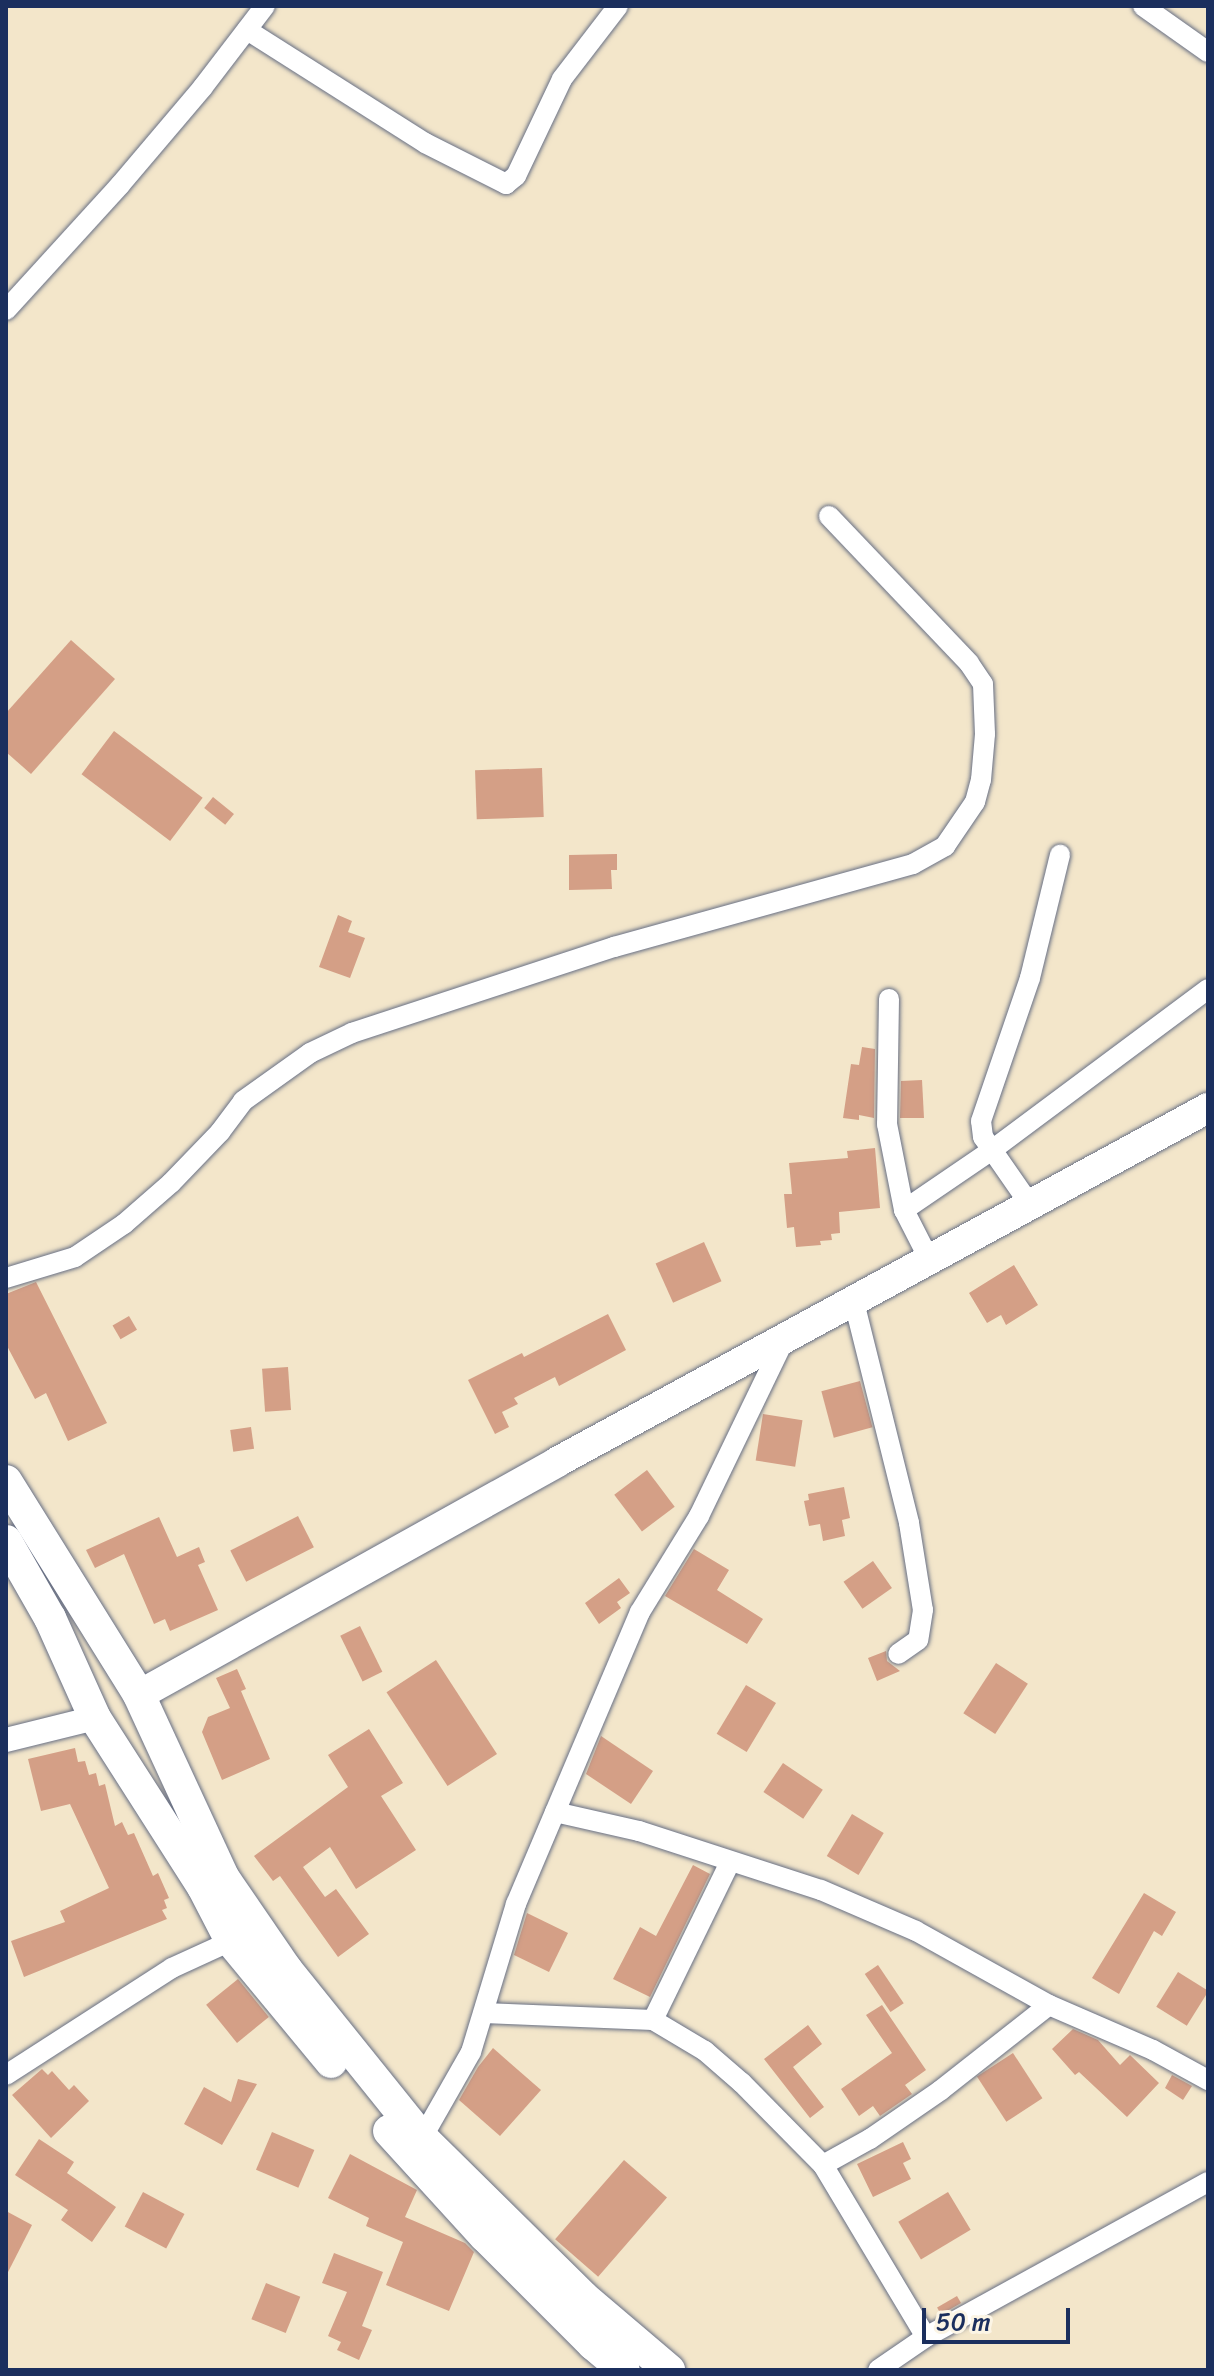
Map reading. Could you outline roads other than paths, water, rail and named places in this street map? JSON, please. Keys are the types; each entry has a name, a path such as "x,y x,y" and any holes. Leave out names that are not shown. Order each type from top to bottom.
{"highway":[{"path":"6,1481 139,1695 160,1741 213,1882 231,1941 429,2178 593,2344 624,2370"},
{"path":"6,1541 95,1718 213,1882 422,2138 583,2297 669,2370"},
{"path":"68,1659 80,1649 105,1641"},
{"path":"123,1761 160,1741"}],"main road":[{"path":"139,1695 1208,1108"}],"street":[{"path":"6,310 120,185 265,6"},
{"path":"247,30 425,143 506,184 516,176 562,79 618,6"},
{"path":"1143,6 1208,52"},
{"path":"6,1278 75,1257 124,1224 171,1183 220,1132 243,1101 310,1053 352,1033 614,947 913,864 945,846 975,802 981,780 985,734 983,684 969,663 829,516"},
{"path":"1031,1206 983,1137 982,1114 1030,978 1060,855"},
{"path":"904,1210 992,1150 1208,989"},
{"path":"889,999 887,1124 904,1210 930,1261"},
{"path":"854,1302 909,1523 923,1610 918,1640 898,1654"},
{"path":"422,2138 457,2081 484,2013 516,1904 640,1612 699,1516 784,1340"},
{"path":"6,1740 95,1718"},
{"path":"555,1812 639,1831 821,1890 916,1931 1049,2005 1153,2050 1208,2080"},
{"path":"653,2020 730,1862"},
{"path":"6,2075 172,1968 231,1941"},
{"path":"823,2165 870,2139 941,2090 1049,2005"},
{"path":"484,2013 653,2020 705,2051 742,2083 823,2165 926,2337"},
{"path":"878,2370 926,2337 1208,2182"}]}
